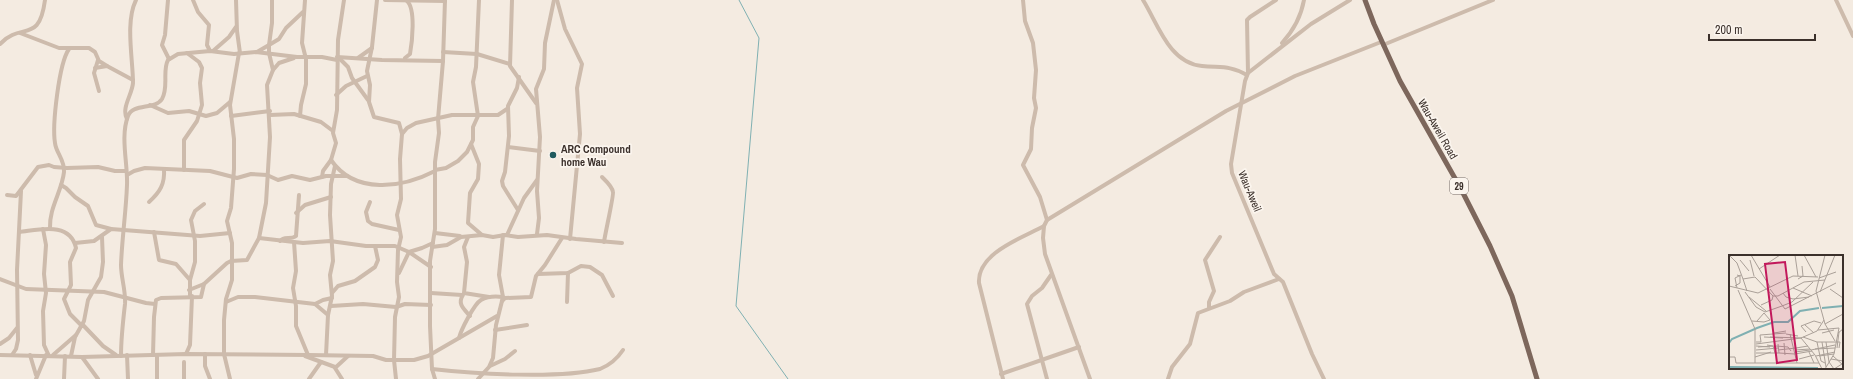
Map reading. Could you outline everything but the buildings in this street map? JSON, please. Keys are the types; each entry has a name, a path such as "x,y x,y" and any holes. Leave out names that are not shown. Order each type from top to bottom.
{"main road":[{"name":"Wau-Aweil Road","path":"1365,0 1382,44 1400,81 1461,189 1490,246 1512,296 1537,379"}],"street":[{"path":"0,44 7,38 32,30 39,24 45,0"},
{"path":"121,356 125,296 121,266 126,173 125,138 127,119 125,111 132,90 133,80 130,35 132,9 136,0"},
{"path":"168,0 166,34 162,45 169,58"},
{"path":"193,0 198,12 209,23 210,29 207,45 212,51"},
{"path":"230,379 224,354 226,302 232,282 232,247 228,218 231,208 234,139 230,102 240,53 236,27 236,0"},
{"path":"272,0 272,23 269,53 273,70"},
{"path":"300,116 300,105 306,88 306,56 302,43 305,0"},
{"path":"322,177 323,171 331,160 336,143 333,131 336,112 338,40 344,0"},
{"path":"368,101 370,85 367,68 372,47 376,0"},
{"path":"385,0 445,1 443,60 438,119 439,133 435,162 435,233 432,245 430,267 431,354 432,369 435,379"},
{"path":"331,160 335,166 347,176 358,182 369,185 400,183 422,177 435,170 446,168 458,161 471,144 473,137 472,127 477,119 473,82 477,54 479,0"},
{"path":"512,0 510,64 512,71 519,77 538,105"},
{"path":"537,234 540,151 536,89 544,69 545,43 556,0"},
{"path":"556,0 565,29 578,53 582,64 576,88 580,134 570,239"},
{"path":"1023,0 1025,21 1033,43 1036,70 1034,98 1036,108 1032,128 1031,149 1023,165 1040,197 1047,220"},
{"path":"1143,0 1174,54 1182,60 1193,65 1230,67 1247,74 1277,49 1311,24 1350,0"},
{"name":"Wau-Aweil","path":"1276,0 1247,20 1247,74 1231,169 1274,274 1283,282 1323,379"},
{"path":"1277,49 1297,23 1302,13 1304,0"},
{"path":"1090,379 1051,275 1043,249 1044,226 1047,220 1086,195 1120,177 1226,111 1295,76 1382,44 1493,0"},
{"path":"1836,0 1853,36"},
{"path":"400,60 408,57 410,54 412,10 407,1"},
{"path":"412,10 417,1"},
{"path":"256,52 279,39 286,28 303,12"},
{"path":"212,51 229,37 236,27"},
{"path":"20,33 55,47 68,49 89,48 95,52 98,60 133,80"},
{"path":"358,58 372,47"},
{"path":"50,228 52,209 61,185 64,168 55,144 55,124 63,62 68,49"},
{"path":"127,119 131,111 159,102 163,97 166,81 166,65 169,58 178,54 212,51 240,53 256,52 297,57"},
{"path":"443,52 477,54 510,64"},
{"path":"184,170 184,140 196,124 200,114 202,100 200,79 202,68 199,62 187,53"},
{"path":"189,290 204,284 219,269 231,261 247,260 259,238 266,203 270,146 270,113 267,85 273,70 279,63 297,57 306,56 358,58 370,60 443,60"},
{"path":"337,58 348,67 355,82 368,101 374,117 399,123 402,134 400,183 401,199 397,215 401,239 398,247 397,277 399,297 396,307 394,360 396,379"},
{"path":"98,60 95,68 95,76 100,91"},
{"path":"95,68 107,66"},
{"path":"336,94 346,86 368,76"},
{"path":"518,210 502,182 508,147 509,120 507,110 510,99 517,88 519,77"},
{"path":"150,105 168,113 189,111 206,116 214,114 230,102"},
{"path":"498,115 507,110"},
{"path":"231,116 292,113 323,123 333,131"},
{"path":"402,134 413,124 452,115 498,115 509,120"},
{"path":"471,144 479,164 478,179 470,193 468,223 482,235"},
{"path":"508,147 540,151"},
{"path":"7,195 14,197 21,191 38,167 49,165 64,168 98,167 126,173 141,169 210,171 233,177 243,177 251,174 267,175 278,180 292,176 310,180 332,175 347,176"},
{"path":"326,356 328,315 332,296 330,275 333,261 330,215 332,175 335,166"},
{"path":"150,202 158,194 164,182 164,169"},
{"path":"602,177 612,188 614,195 608,217 604,242"},
{"path":"490,367 493,358 495,330 503,299 499,276 505,235 528,192 538,179"},
{"path":"61,185 88,206 96,225 111,229 194,236 230,233"},
{"path":"12,355 18,343 21,191"},
{"path":"280,241 282,238 295,236 296,213 299,195"},
{"path":"296,213 305,205 331,197"},
{"path":"370,202 366,212 368,221 372,224 399,230"},
{"path":"186,354 190,345 191,296 189,290 195,262 196,241 191,218 195,211 204,204"},
{"path":"1003,379 979,282 980,270 992,255 1044,226"},
{"path":"19,232 50,228 68,234 75,243 76,250 70,262 71,283 64,299 66,307 73,318 116,356"},
{"path":"43,229 46,245 46,296 42,315 44,345 50,355"},
{"path":"75,243 91,242 102,237 111,229"},
{"path":"154,232 159,260 176,264 190,280"},
{"path":"435,233 468,237 482,235 493,237 505,235 524,237 537,234 570,239 622,243"},
{"path":"397,277 409,252 432,245 447,244 461,236"},
{"path":"36,377 50,355 77,333 82,326 88,300 99,281 103,265 102,237"},
{"path":"468,237 464,247 467,262 461,305 470,316"},
{"path":"1209,308 1209,302 1214,291 1205,260 1220,237"},
{"path":"259,238 294,242 332,242 398,247 409,252 430,267"},
{"path":"431,294 463,294 503,299 531,297 537,274 545,266 562,238"},
{"path":"294,242 296,271 293,288 296,330 308,355"},
{"path":"226,302 238,297 252,296 315,304 332,296 338,286 358,279 375,267 378,260 375,246"},
{"path":"537,274 568,273 581,266 593,268 604,278 613,296"},
{"path":"567,302 568,273"},
{"path":"1047,379 1027,304 1032,296 1042,288 1051,275"},
{"path":"0,278 29,290 45,289 110,292 142,302 155,304"},
{"path":"1168,379 1172,367 1190,344 1198,314 1209,308 1230,301 1244,292 1279,279"},
{"path":"157,379 155,355 156,300 160,298 191,296 200,297 204,284"},
{"path":"459,338 478,302 489,297"},
{"path":"315,304 328,315"},
{"path":"331,306 363,304 396,307 405,304 431,305"},
{"path":"0,354 82,357 224,354 373,356 394,360 421,359 498,316"},
{"path":"495,330 527,325"},
{"path":"0,344 9,338 18,328"},
{"path":"71,356 77,333"},
{"path":"1001,374 1079,347"},
{"path":"432,369 482,374 491,377 561,376 585,374 609,365 623,350"},
{"path":"478,379 490,367 505,359 515,351"},
{"path":"205,354 205,366 210,379"},
{"path":"30,355 36,377"},
{"path":"127,355 128,379"},
{"path":"302,355 335,367"},
{"path":"64,379 65,356"},
{"path":"335,367 349,356"},
{"path":"82,357 98,379"},
{"path":"184,362 184,379"},
{"path":"309,379 321,362"},
{"path":"335,367 335,371 342,379"}],"waterway":[{"path":"739,0 759,38 736,306 788,379"}],"place":[{"name":"ARC Compound home Wau","path":"553,155"}]}
